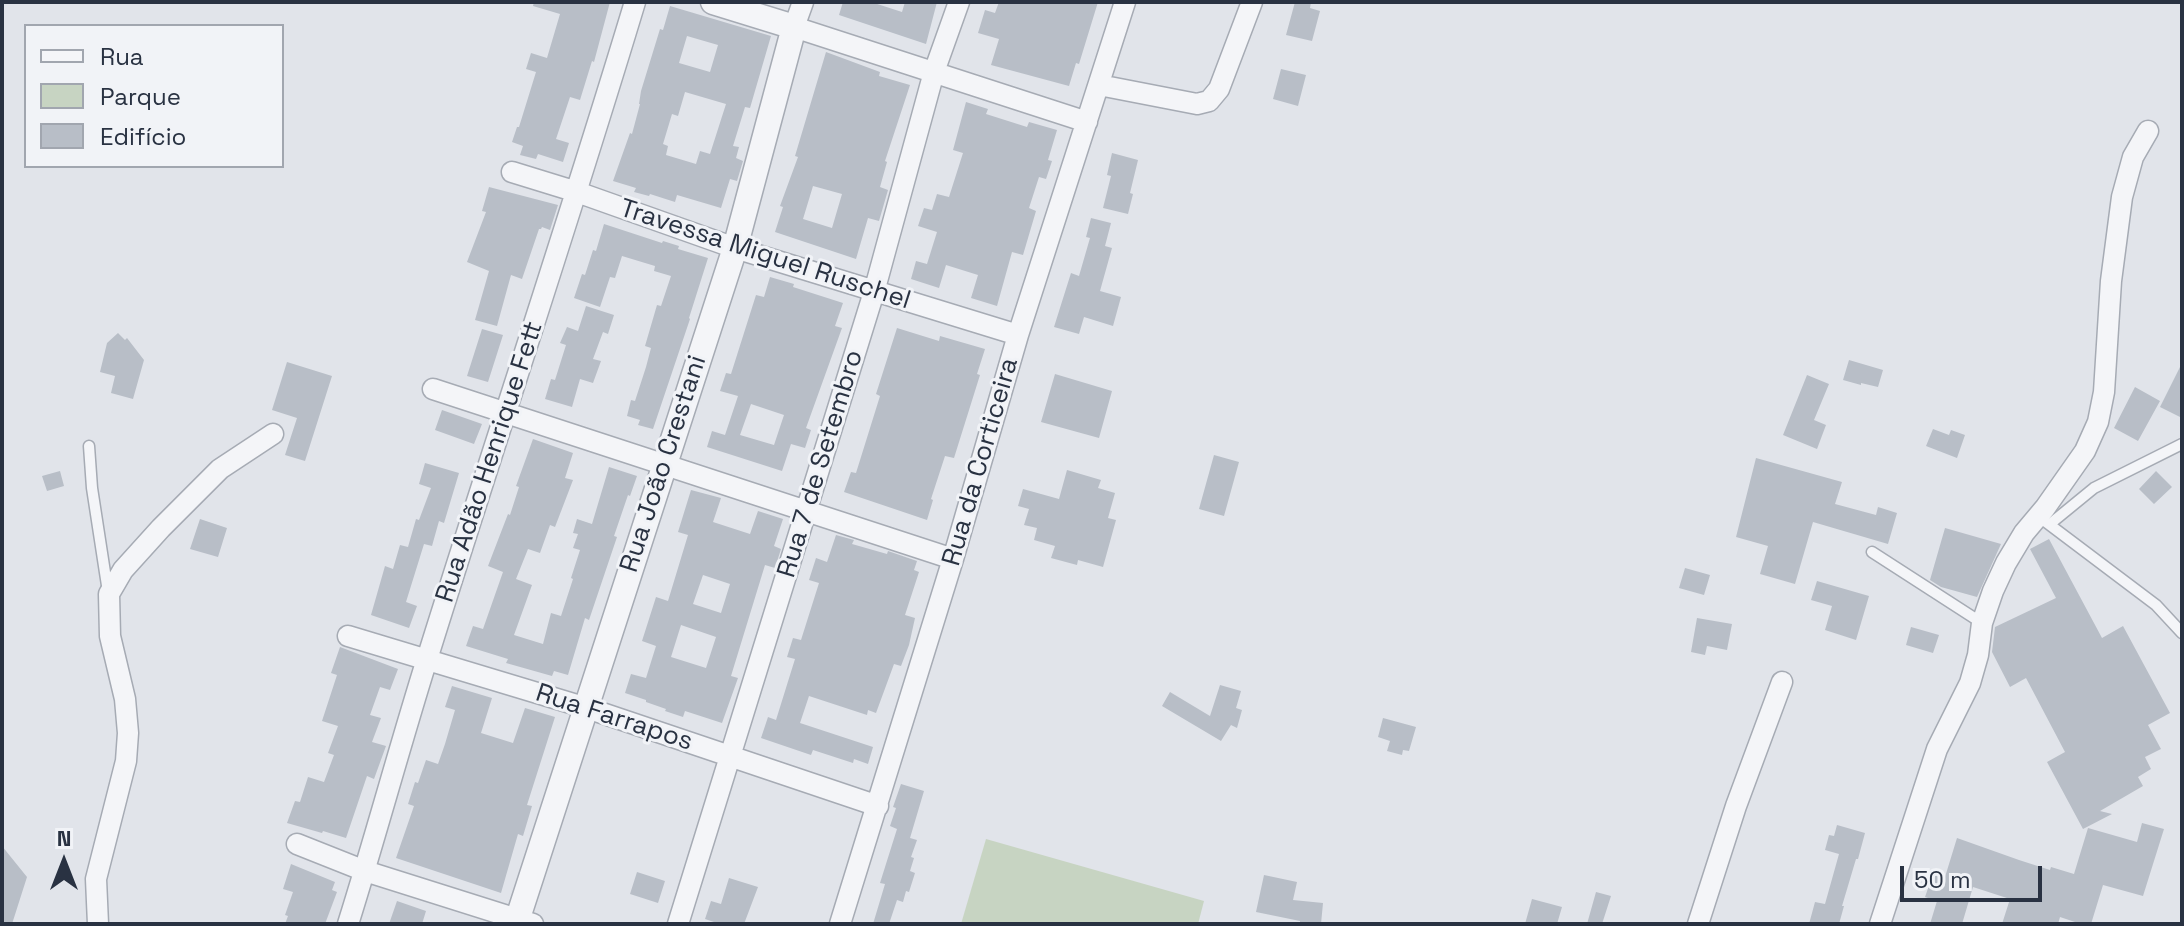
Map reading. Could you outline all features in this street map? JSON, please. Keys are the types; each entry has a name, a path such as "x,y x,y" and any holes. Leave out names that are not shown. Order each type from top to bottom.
{"street":[{"name":"Rua Adão Henrique Fett","path":"348,924 426,661 635,2"},
{"path":"713,2 1087,122"},
{"name":"Rua João Crestani","path":"522,922 664,463 735,248 803,2"},
{"name":"Rua 7 de Setembro","path":"678,924 874,292 934,72 959,2"},
{"name":"Rua da Corticeira","path":"840,924 953,559 1018,335 1125,2"},
{"path":"1099,85 1197,104 1209,101 1219,89 1252,2"},
{"path":"1880,924 1937,749 1970,683 1982,623 2006,563 2024,533 2044,520 2085,451 2098,422 2104,392 2111,281 2122,197 2133,157 2148,131"},
{"name":"Travessa Miguel Ruschel","path":"512,172 735,248 1018,335"},
{"path":"433,389 953,559"},
{"path":"98,924 96,879 126,761 128,733 125,699 110,636 109,594 123,570 220,469 273,434"},
{"name":"Rua Farrapos","path":"348,636 587,708 878,806"},
{"path":"1698,924 1736,806 1782,682"},
{"path":"297,844 365,871 522,922"}],"lane":[{"path":"2182,444 2094,488 2044,520 2156,605 2182,633"},
{"path":"89,446 92,488 109,594"},
{"path":"1872,552 1982,623"}],"green space":[{"path":"986,839 1204,901 1198,924 961,924"}],"building":[{"path":"534,2 610,2 580,100 570,97 556,139 569,143 563,162 538,154 536,159 520,155 523,146 512,142 536,72 526,69 531,53 547,58 560,14 533,6"},
{"path":"843,2 871,2 902,12 905,2 937,2 926,44 839,15"},
{"path":"999,2 1098,2 1069,86 991,65 999,39 978,33 985,10 995,13"},
{"path":"1295,2 1311,2 1310,8 1320,11 1312,41 1286,35"},
{"path":"670,6 771,36 750,108 745,107 733,146 739,147 736,158 743,161 737,181 730,179 721,208 677,195 675,202 649,196 613,181 632,134 641,91 660,29 663,30","holes":["687,36 718,45 710,72 679,63","685,92 726,104 710,154 700,151 696,164 666,155 668,146 663,144 672,114 678,116"]},
{"path":"826,52 880,72 879,76 910,85 885,161 880,187 888,190 879,221 868,218 856,259 775,232 783,207 780,206 798,157 795,156","holes":["813,186 842,194 832,228 803,219"]},
{"path":"1281,69 1306,75 1298,106 1273,99"},
{"path":"966,102 988,109 986,114 1027,127 1029,122 1057,130 1046,179 1039,177 1029,208 1036,211 1023,255 1012,252 997,306 971,298 978,275 946,265 939,288 911,279 916,261 927,264 937,232 918,226 924,208 932,210 937,194 949,197 963,153 953,150"},
{"path":"1112,153 1138,160 1128,214 1103,208 1111,176 1107,175"},
{"path":"489,187 558,205 550,230 539,229 522,279 511,275 497,326 475,320 489,271 467,262 486,212 482,211"},
{"path":"1091,218 1111,223 1105,246 1112,248 1100,291 1121,297 1113,326 1084,317 1079,334 1054,327 1071,273 1079,276 1090,238 1086,237"},
{"path":"604,224 708,258 653,429 638,425 640,420 627,416 646,367 651,348 645,346 657,305 661,306 671,276 654,271 655,266 622,256 615,278 610,277 600,307 574,298 593,250 596,251"},
{"path":"770,277 843,303 835,326 842,328 806,428 811,430 805,448 791,444 782,471 707,447 712,431 725,435 738,396 720,391 726,373 731,374 756,295 764,297","holes":["751,404 784,415 774,445 740,435"]},
{"path":"586,306 614,315 608,334 603,332 593,359 601,361 593,383 580,379 572,407 545,399 551,379 555,380 566,345 560,343 567,327 578,331"},
{"path":"897,328 939,341 940,336 985,349 954,458 945,456 927,520 844,492 851,472 856,473"},
{"path":"482,329 503,335 488,382 467,376"},
{"path":"118,333 125,340 127,338 144,360 133,399 111,393 115,376 100,372 107,343"},
{"path":"1849,360 1883,370 1878,387 1843,380"},
{"path":"287,362 332,376 305,461 285,455 297,418 272,410"},
{"path":"2182,363 2182,418 2160,407"},
{"path":"1055,374 1112,391 1099,438 1041,422"},
{"path":"1807,375 1829,384 1814,420 1826,425 1817,449 1783,435"},
{"path":"2135,387 2160,401 2138,441 2114,428"},
{"path":"442,410 482,424 474,444 435,430"},
{"path":"1933,429 1949,435 1951,430 1965,435 1957,458 1926,446"},
{"path":"533,439 573,453 565,478 573,480 555,527 550,525 540,553 528,549 516,579 532,585 514,635 543,644 551,613 561,616 573,579 580,550 573,548 578,534 573,533 577,519 592,524 609,467 637,476 614,536 617,537 589,620 585,618 568,675 554,671 552,676 506,663 508,659 466,646 473,626 483,629 503,572 488,566 510,515 519,487 516,486"},
{"path":"1214,455 1239,462 1224,516 1199,509"},
{"path":"1756,458 1842,482 1835,504 1876,515 1878,507 1897,513 1888,544 1813,522 1795,584 1760,574 1768,546 1736,537"},
{"path":"425,463 459,473 444,523 439,521 432,546 424,544 406,602 417,606 409,628 371,615 385,566 393,569 400,545 408,547 416,519 419,520 431,488 419,484"},
{"path":"1067,470 1101,480 1098,488 1115,493 1108,518 1116,520 1103,567 1078,560 1077,565 1051,558 1055,546 1034,540 1037,528 1024,525 1029,509 1018,506 1023,489 1059,499"},
{"path":"60,471 64,486 47,491 42,476"},
{"path":"2156,471 2172,487 2154,504 2139,489"},
{"path":"691,490 721,498 713,522 750,534 758,511 783,519 774,546 781,549 775,568 765,565 731,676 738,678 722,723 685,711 683,717 625,693 631,674 646,678 656,646 642,641 656,597 668,601 688,535 678,532","holes":["703,575 730,584 721,613 693,604","681,625 716,637 706,668 671,657"]},
{"path":"200,519 227,528 218,557 190,549"},
{"path":"1945,528 2001,544 1977,597 1941,587 1930,580"},
{"path":"836,535 854,540 852,544 917,561 914,570 919,572 905,615 915,618 909,645 901,666 894,664 876,713 868,710 867,715 809,696 800,723 873,747 868,764 854,759 853,763 813,750 811,755 761,738 768,717 776,720 795,659 787,657 793,638 801,640 819,583 809,580 816,558 827,562"},
{"path":"2049,539 2102,638 2123,626 2170,713 2148,725 2161,749 2145,757 2151,769 2138,777 2143,786 2100,811 2112,814 2083,829 2047,762 2065,752 2026,678 2010,687 1992,652 1995,627 2056,598 2030,549"},
{"path":"1685,568 1710,575 1704,595 1679,588"},
{"path":"1817,581 1869,596 1856,640 1825,630 1832,606 1811,600"},
{"path":"1697,618 1732,624 1727,650 1707,646 1705,655 1691,652"},
{"path":"1911,627 1939,635 1933,653 1906,645"},
{"path":"340,647 398,669 390,690 380,687 370,715 381,718 372,742 386,746 374,779 367,776 346,838 287,823 295,801 300,802 308,777 324,782 334,755 328,753 338,726 322,721 337,675 331,673"},
{"path":"1220,685 1241,691 1236,708 1242,710 1237,728 1231,725 1221,741 1162,706 1170,692 1210,716"},
{"path":"452,686 492,698 481,733 513,743 525,708 555,717 527,805 532,806 523,836 518,834 501,893 396,858 414,806 408,804 415,782 418,783 426,760 438,764 445,744 455,710 445,707"},
{"path":"1383,718 1416,727 1409,751 1403,750 1402,755 1387,751 1390,741 1378,737"},
{"path":"901,784 924,791 910,838 917,840 910,871 915,873 903,902 897,900 889,924 873,924 885,884 880,883 897,829 890,826"},
{"path":"2142,823 2164,829 2143,896 2103,885 2091,924 2060,917 2058,924 2002,924 2010,899 1973,887 1962,924 1930,924 1937,901 1925,897 1933,874 1945,877 1957,838 2050,870 2051,867 2074,874 2088,828 2137,842"},
{"path":"1837,825 1865,833 1858,859 1839,924 1809,924 1815,902 1825,904 1839,854 1825,850 1829,835 1834,836"},
{"path":"2,846 27,877 12,924 2,924"},
{"path":"291,864 335,882 332,890 337,892 325,924 285,924 293,892 283,889"},
{"path":"637,872 665,881 658,903 630,894"},
{"path":"1264,875 1297,882 1293,900 1323,903 1321,924 1300,924 1300,921 1256,912"},
{"path":"729,878 758,887 744,924 720,924 705,919 711,901 721,904"},
{"path":"1596,892 1611,896 1602,924 1587,924"},
{"path":"1532,899 1562,907 1557,924 1525,924"},
{"path":"397,901 426,911 422,924 389,924"}]}
